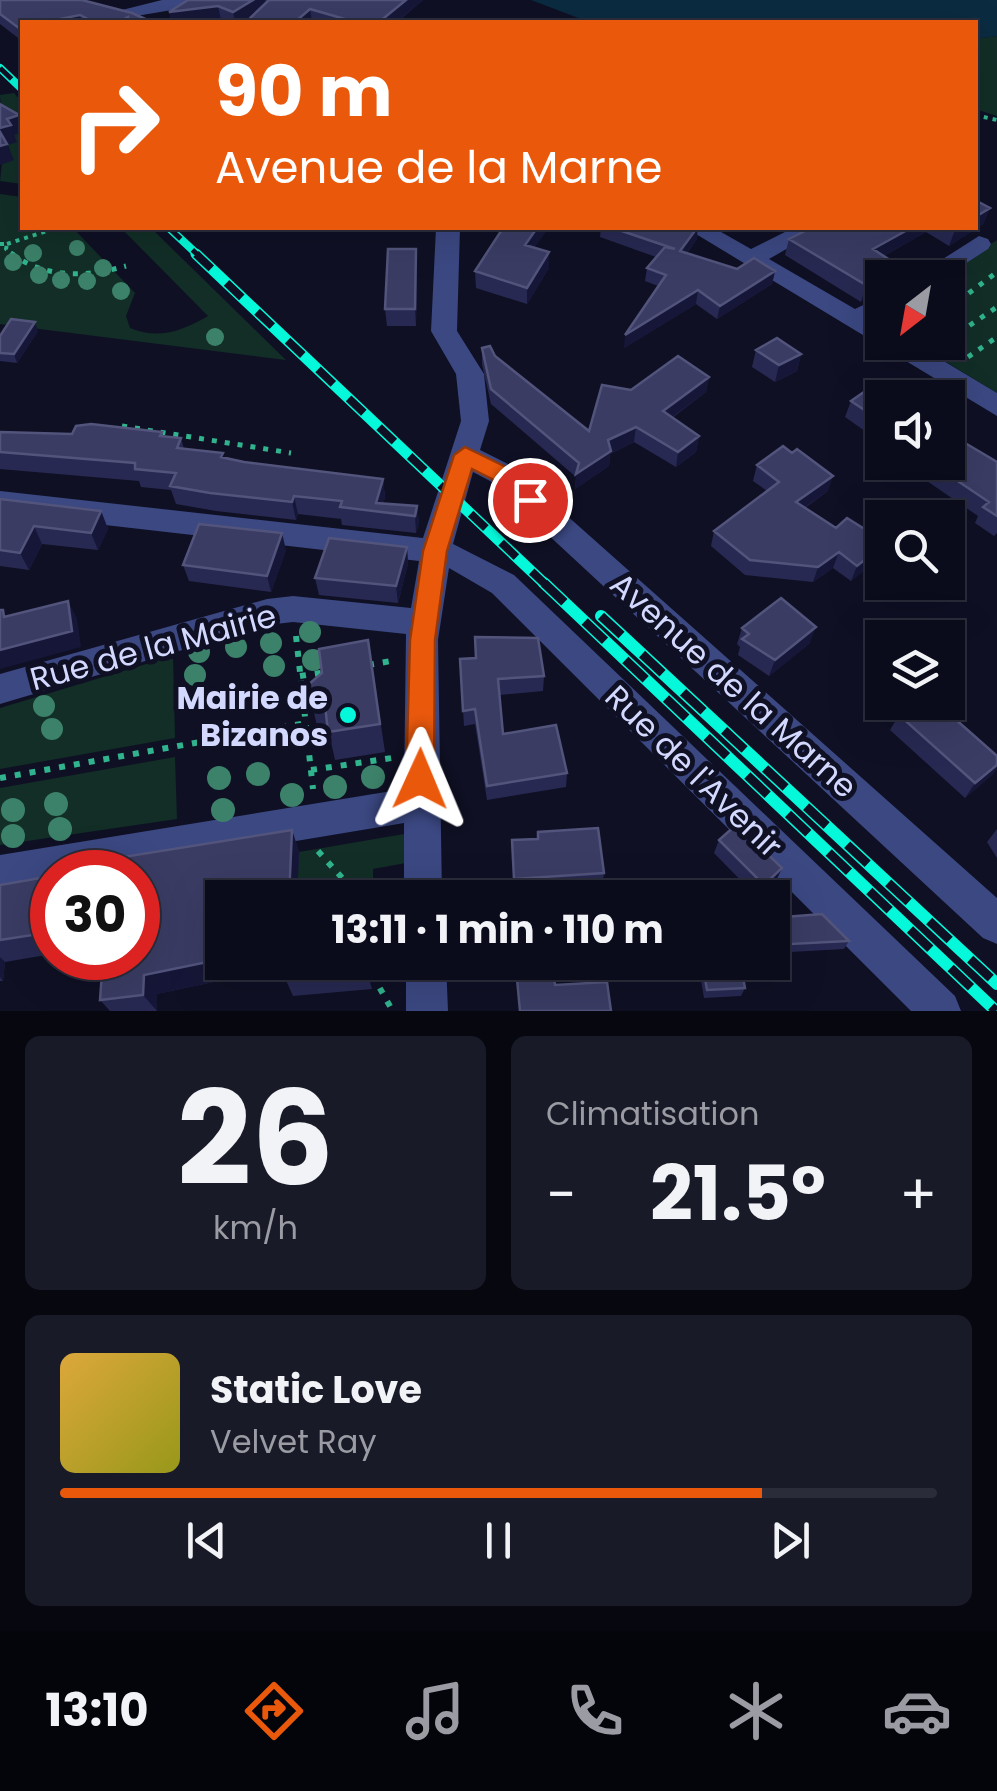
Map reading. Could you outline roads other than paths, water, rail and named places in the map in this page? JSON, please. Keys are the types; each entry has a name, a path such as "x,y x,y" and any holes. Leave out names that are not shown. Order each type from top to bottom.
{"street":[{"path":"141,20 116,11 196,0"},
{"path":"422,880 420,754 424,639 435,551 475,421 470,374 444,331 448,230"},
{"path":"701,230 865,327"},
{"path":"751,259 806,230"},
{"path":"954,260 979,244"},
{"path":"855,321 865,315"},
{"path":"921,360 997,406"},
{"name":"Avenue de la Marne","path":"465,455 500,474 997,924"},
{"name":"Rue de l'Avenir","path":"0,502 435,551 459,558 503,584 940,1011"},
{"name":"Rue de la Mairie","path":"0,688 191,632 293,609 424,639"},
{"path":"0,874 420,804"},
{"path":"427,980 428,1011"}],"water":[{"path":"531,0 997,0 997,36 978,39 978,20 584,20"}],"railway":[{"path":"0,68 20,87"},
{"path":"171,230 199,256"},
{"path":"196,254 547,586"},
{"path":"544,583 996,1011"},
{"path":"601,616 997,984"}],"place":[{"name":"Mairie de Bizanos","path":"348,715"}]}
